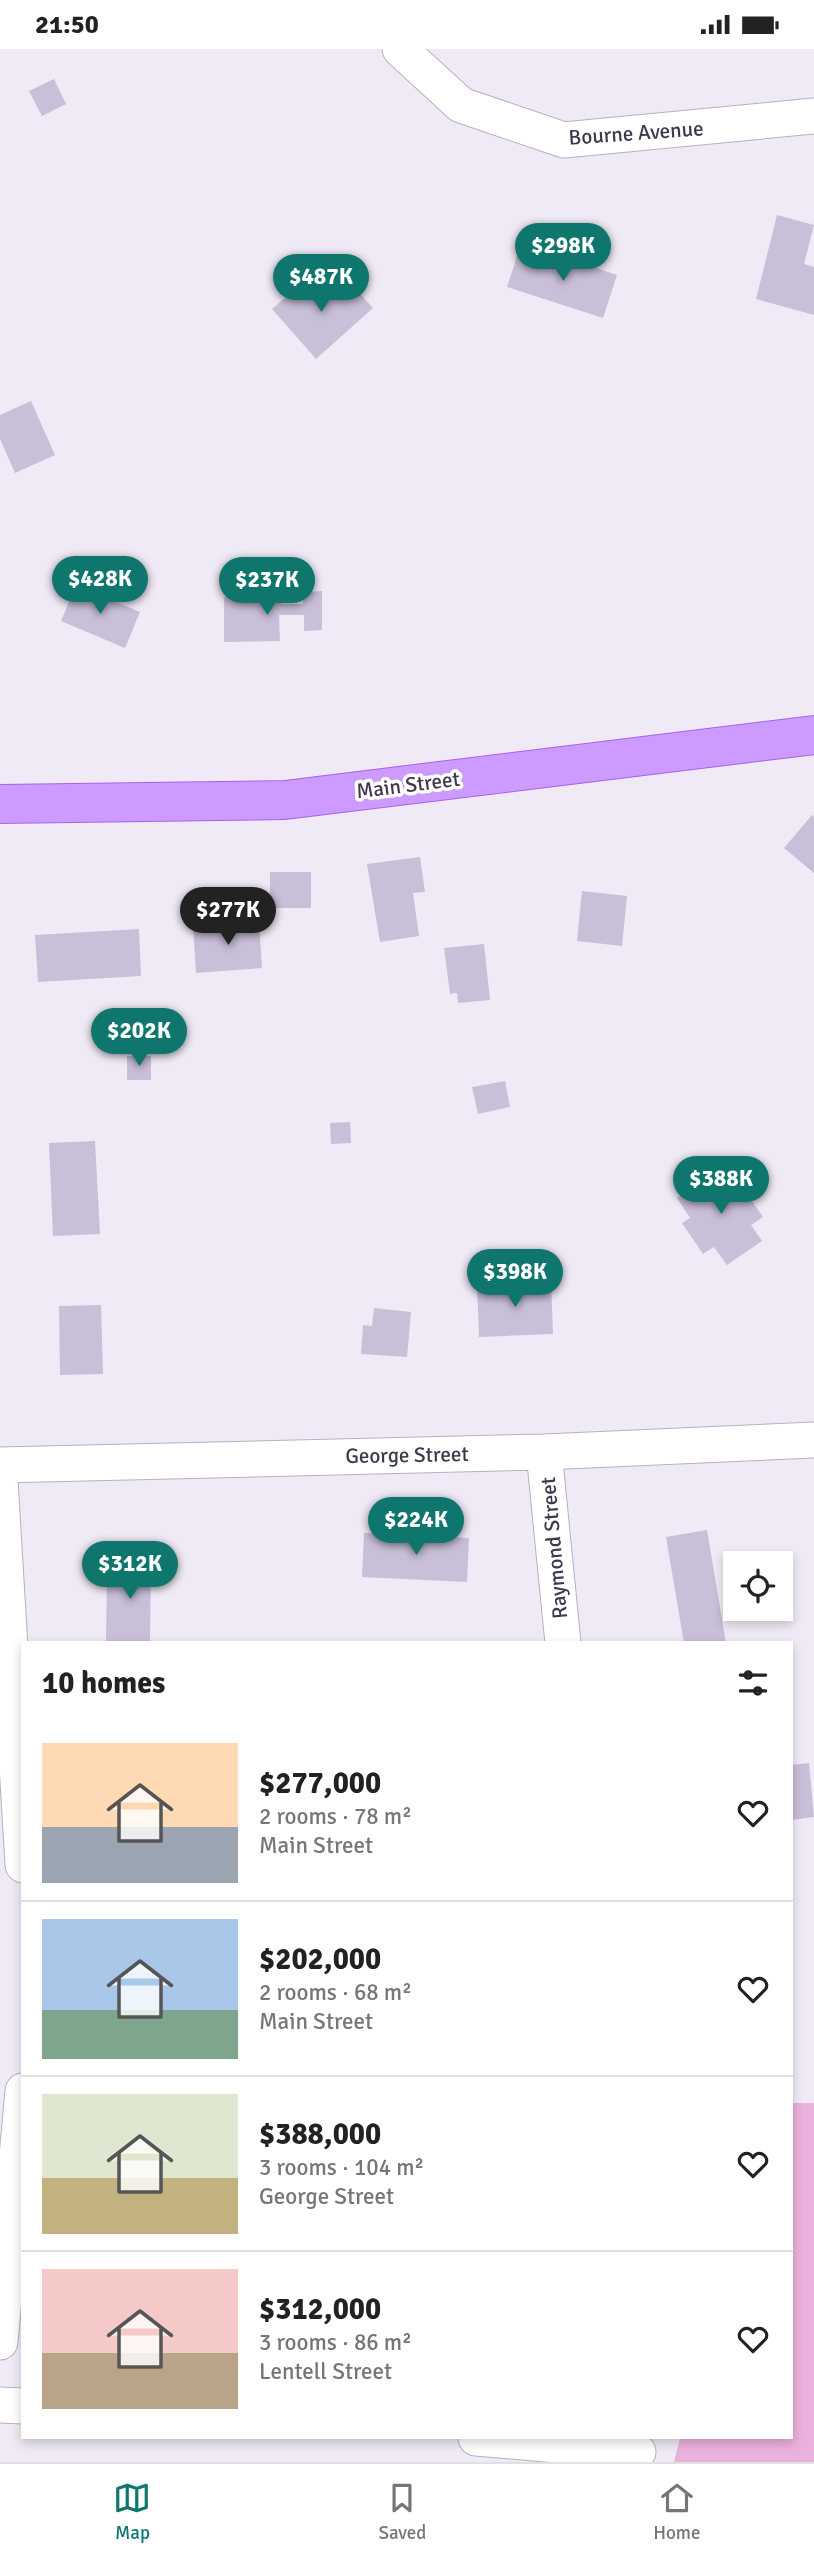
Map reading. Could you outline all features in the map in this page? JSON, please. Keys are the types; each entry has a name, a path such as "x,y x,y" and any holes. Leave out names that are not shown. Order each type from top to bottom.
{"main road":[{"name":"Main Street","path":"0,804 285,800 814,735"}],"street":[{"name":"Bourne Avenue","path":"400,49 461,105 564,141 814,116"},
{"name":"George Street","path":"0,1465 544,1452 814,1440"},
{"name":"Raymond Street","path":"544,1452 563,1641"},
{"path":"0,1481 21,1831"},
{"path":"0,2341 21,2113"},
{"path":"0,2405 21,2406"},
{"path":"488,2439 638,2452"}],"shaded area":[{"path":"793,2103 814,2103 814,2462 674,2462 680,2439 793,2439"}],"building":[{"path":"54,79 66,104 42,116 29,91"},
{"path":"777,215 814,225 804,264 814,267 814,315 756,299"},
{"path":"519,250 561,264 563,257 617,275 603,318 507,287"},
{"path":"311,275 329,296 348,280 373,308 316,359 272,309"},
{"path":"31,401 55,455 15,473 0,439 0,415"},
{"path":"76,585 140,612 125,648 61,621"},
{"path":"322,591 322,630 304,631 304,615 279,615 280,641 224,642 224,597 281,596 281,604 303,604 303,592"},
{"path":"812,815 814,817 814,873 784,848"},
{"path":"420,857 425,892 413,893 419,936 380,942 367,864"},
{"path":"270,872 311,872 311,908 270,908"},
{"path":"582,891 627,896 622,946 577,941"},
{"path":"259,921 262,968 196,973 193,926"},
{"path":"139,929 141,976 38,982 35,935"},
{"path":"484,944 490,1000 458,1003 457,993 450,994 444,948"},
{"path":"127,1056 151,1056 151,1080 127,1080"},
{"path":"505,1081 510,1107 478,1114 472,1087"},
{"path":"350,1122 351,1143 331,1144 330,1123"},
{"path":"95,1141 100,1234 53,1236 49,1143"},
{"path":"726,1164 763,1217 751,1225 762,1241 727,1265 714,1247 703,1254 682,1223 690,1218 677,1198"},
{"path":"551,1280 553,1334 479,1337 477,1285"},
{"path":"101,1305 103,1374 60,1375 59,1306"},
{"path":"374,1308 411,1312 407,1357 361,1354 363,1325 372,1326"},
{"path":"707,1530 726,1641 684,1641 666,1537"},
{"path":"364,1533 469,1538 467,1582 362,1577"},
{"path":"129,1550 151,1550 150,1641 106,1641 107,1571 129,1571"},
{"path":"809,1763 814,1817 793,1820 793,1765"}]}
